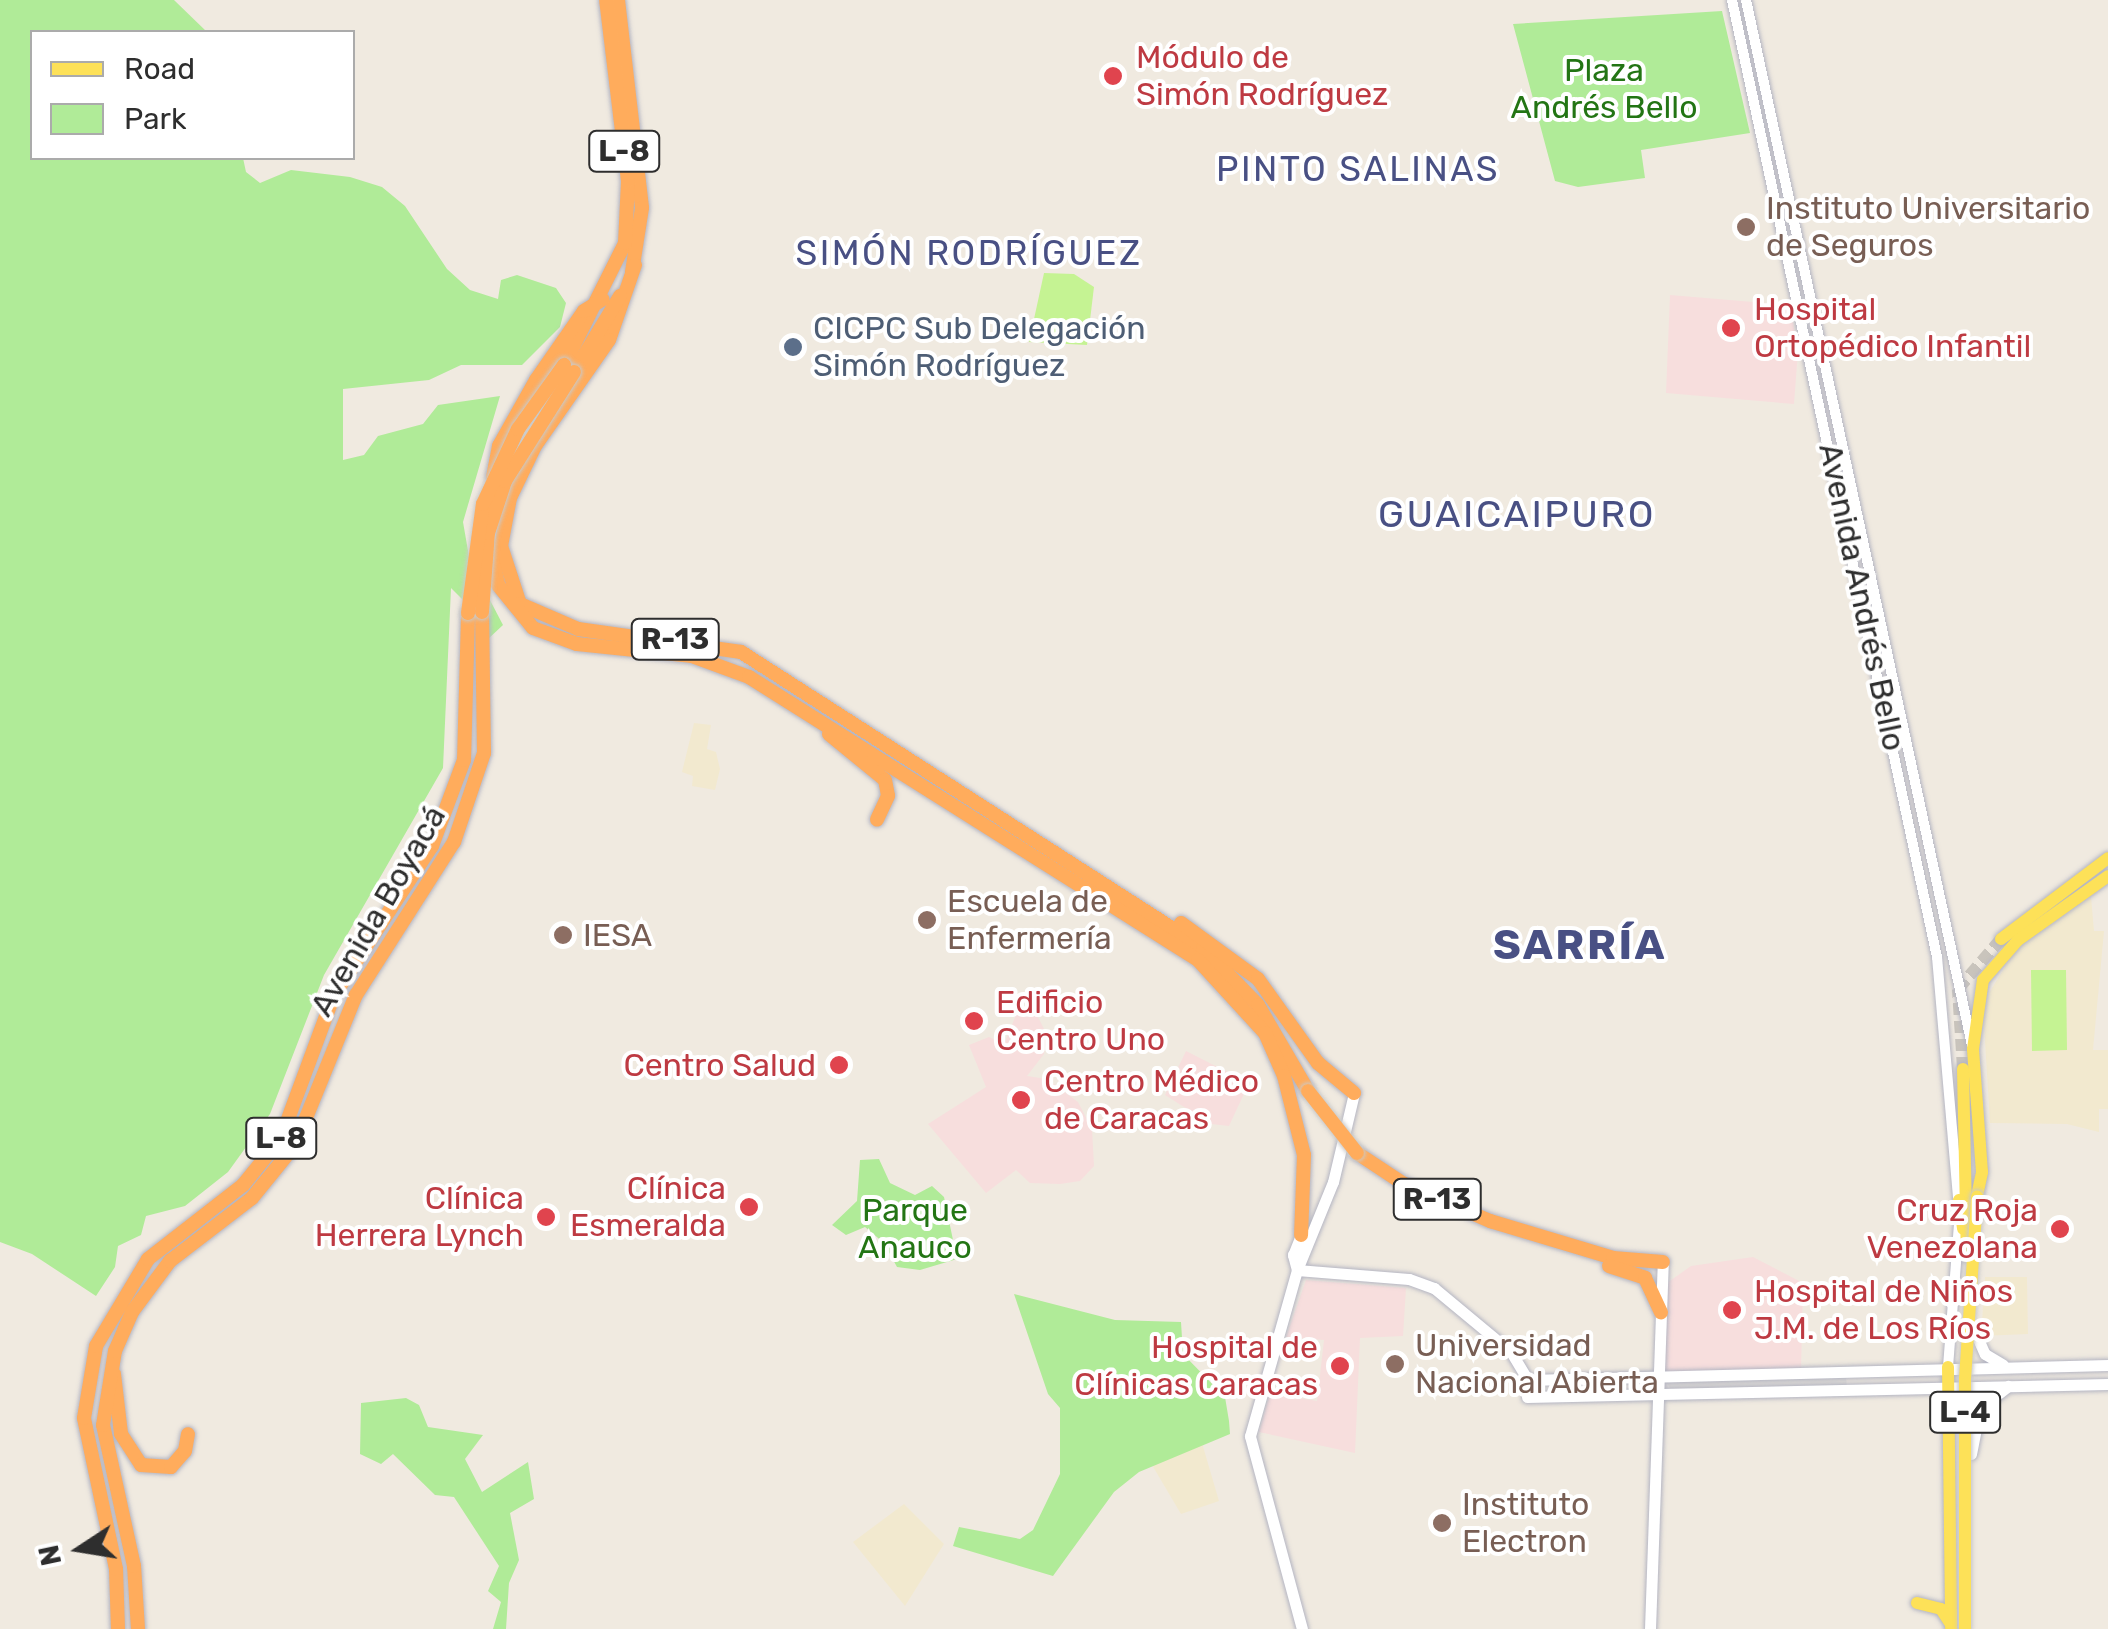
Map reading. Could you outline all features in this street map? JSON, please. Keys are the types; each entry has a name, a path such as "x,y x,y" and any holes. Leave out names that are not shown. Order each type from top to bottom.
{"highway":[{"name":"Avenida Boyacá","path":"569,369 625,243 628,211 606,0"},
{"name":"Avenida Boyacá","path":"118,1629 116,1569 84,1418 96,1346 148,1259 243,1185 281,1138 334,996 432,846 464,760 483,504 518,429 569,369 635,265 642,208 618,0"},
{"name":"R-13","path":"635,265 610,340 534,446 510,498 501,546 520,604 578,629 740,652 1203,948 1246,988 1308,1091 1357,1153 1404,1184 1639,1274 1661,1312"},
{"name":"R-13","path":"603,298 584,310 557,347 499,446 488,515 498,585 522,618 554,638 692,656 778,694 1174,942 1227,986 1265,1033 1290,1092 1306,1184 1301,1235"},
{"name":"Avenida Boyacá","path":"138,1629 134,1566 103,1425 115,1351 132,1312 170,1261 252,1198 296,1145 356,995 454,842 484,752 475,613"},
{"path":"778,694 880,773 888,796 877,820"},
{"name":"R-13","path":"1140,906 1159,911 1243,965 1318,1063 1354,1093"},
{"name":"R-13","path":"1525,1232 1612,1258 1663,1262"},
{"path":"115,1351 116,1410 132,1458 152,1470 170,1467 185,1450 188,1434"}],"main road":[{"path":"2001,939 2108,858"},
{"name":"L-4","path":"1972,1048 1980,990 1996,963 2108,876"},
{"name":"Avenida Andrés Bello","path":"1959,1628 1965,1379 1977,1196 1982,1172 1972,1048"},
{"name":"L-4","path":"1959,1628 1956,1436 1967,1256 1963,1069"},
{"name":"R-13","path":"1302,1629 1249,1444 1297,1270 1333,1182 1354,1093"},
{"name":"L-4","path":"1959,1200 1967,1256"},
{"name":"R-13","path":"1297,1270 1293,1255 1301,1235"},
{"name":"R-13","path":"1650,1629 1663,1262"},
{"path":"1297,1270 1409,1279 1434,1288 1511,1352 1528,1380 2108,1364"},
{"path":"1975,1332 1985,1354 2012,1368"},
{"name":"L-4","path":"1948,1367 1959,1628"},
{"path":"1528,1397 1972,1384 2108,1384"},
{"path":"1971,1454 1980,1408 2012,1384"},
{"name":"L-4","path":"1947,1407 1957,1394 1969,1400 1971,1454"},
{"path":"1917,1603 1941,1609 1959,1628"}],"street":[{"name":"Avenida Andrés Bello","path":"1732,0 1937,956 1959,1200 1948,1367"},
{"name":"Avenida Andrés Bello","path":"1746,0 1972,1048"}],"shaded area":[{"name":"Hospital Ortopédico Infantil","path":"1670,295 1790,305 1798,351 1794,404 1666,393"},
{"path":"694,723 711,725 707,749 716,752 720,769 715,790 692,786 693,776 682,772"},
{"path":"2091,897 2094,931 2104,931 2093,1050 2108,1050 2108,1109 2099,1109 2099,1132 2067,1124 1990,1123 1984,1024 1989,993 2015,951"},
{"name":"Centro Médico de Caracas","path":"1019,1008 1037,1015 1047,1035 1044,1054 1027,1076 1047,1079 1078,1102 1092,1129 1094,1166 1080,1181 1060,1184 1030,1183 1016,1170 986,1193 928,1124 986,1087 969,1045 989,1037 1004,1044"},
{"path":"1186,1051 1249,1083 1229,1126 1211,1124 1165,1095"},
{"name":"Hospital de Niños J.M. de Los Ríos","path":"1753,1257 1803,1283 1801,1371 1664,1372 1667,1283 1691,1266"},
{"path":"1985,1277 2027,1277 2028,1334 1981,1336"},
{"name":"Hospital de Clínicas Caracas","path":"1306,1280 1406,1288 1403,1336 1360,1338 1355,1453 1259,1432 1270,1393 1317,1401 1324,1340 1286,1337"},
{"path":"1846,1376 1847,1388 1670,1388 1666,1381"},
{"path":"1202,1443 1219,1501 1181,1514 1152,1465"},
{"path":"904,1504 944,1544 905,1606 853,1542"}],"green space":[{"path":"0,0 174,0 205,30 30,30 30,160 243,160 246,172 260,183 291,170 350,177 382,187 405,206 447,269 470,290 498,299 501,280 517,275 556,288 566,303 560,327 522,365 461,365 429,380 343,389 343,460 364,455 378,436 423,424 438,405 500,396 463,522 470,562 503,625 487,640 481,618 451,588 443,768 324,975 270,1114 228,1172 185,1206 146,1216 141,1235 118,1246 115,1267 96,1296 32,1254 0,1242"},
{"name":"Plaza Andrés Bello","path":"1722,11 1750,133 1641,150 1645,178 1578,187 1555,181 1513,24"},
{"path":"1044,273 1074,274 1094,287 1087,345 1029,342"},
{"path":"2031,970 2066,970 2067,1050 2032,1051"},
{"name":"Parque Anauco","path":"879,1159 890,1183 915,1195 932,1186 944,1197 957,1259 920,1270 897,1267 884,1243 865,1227 846,1235 832,1225 857,1201 860,1160"},
{"path":"1014,1294 1115,1320 1181,1322 1183,1354 1225,1397 1229,1421 1230,1434 1139,1472 1114,1492 1053,1576 953,1546 959,1527 1020,1539 1033,1530 1060,1474 1060,1408 1048,1394"},
{"path":"406,1398 419,1405 428,1427 483,1435 465,1459 482,1492 528,1462 534,1499 510,1513 519,1560 509,1583 506,1629 493,1629 501,1602 488,1591 499,1566 454,1497 435,1495 393,1454 381,1464 360,1454 361,1403"}],"tunnel":[{"path":"1963,1069 1958,989 2001,939"}],"place":[{"name":"Módulo de Simón Rodríguez","path":"1113,76"},
{"name":"Instituto Universitario de Seguros","path":"1746,227"},
{"name":"Hospital Ortopédico Infantil","path":"1731,328"},
{"name":"CICPC Sub Delegación Simón Rodríguez","path":"793,347"},
{"name":"Escuela de Enfermería","path":"927,920"},
{"name":"IESA","path":"563,935"},
{"name":"Edificio Centro Uno","path":"974,1021"},
{"name":"Centro Salud","path":"839,1065"},
{"name":"Centro Médico de Caracas","path":"1021,1100"},
{"name":"Clínica Esmeralda","path":"749,1207"},
{"name":"Clínica Herrera Lynch","path":"546,1217"},
{"name":"Cruz Roja Venezolana","path":"2060,1229"},
{"name":"Hospital de Niños J.M. de Los Ríos","path":"1732,1310"},
{"name":"Universidad Nacional Abierta","path":"1395,1364"},
{"name":"Hospital de Clínicas Caracas","path":"1340,1366"},
{"name":"Instituto Electron","path":"1442,1523"}],"district":[{"name":"PINTO SALINAS","path":"1358,169"},
{"name":"SIMÓN RODRÍGUEZ","path":"969,253"},
{"name":"GUAICAIPURO","path":"1517,515"},
{"name":"SARRÍA","path":"1580,945"}]}
